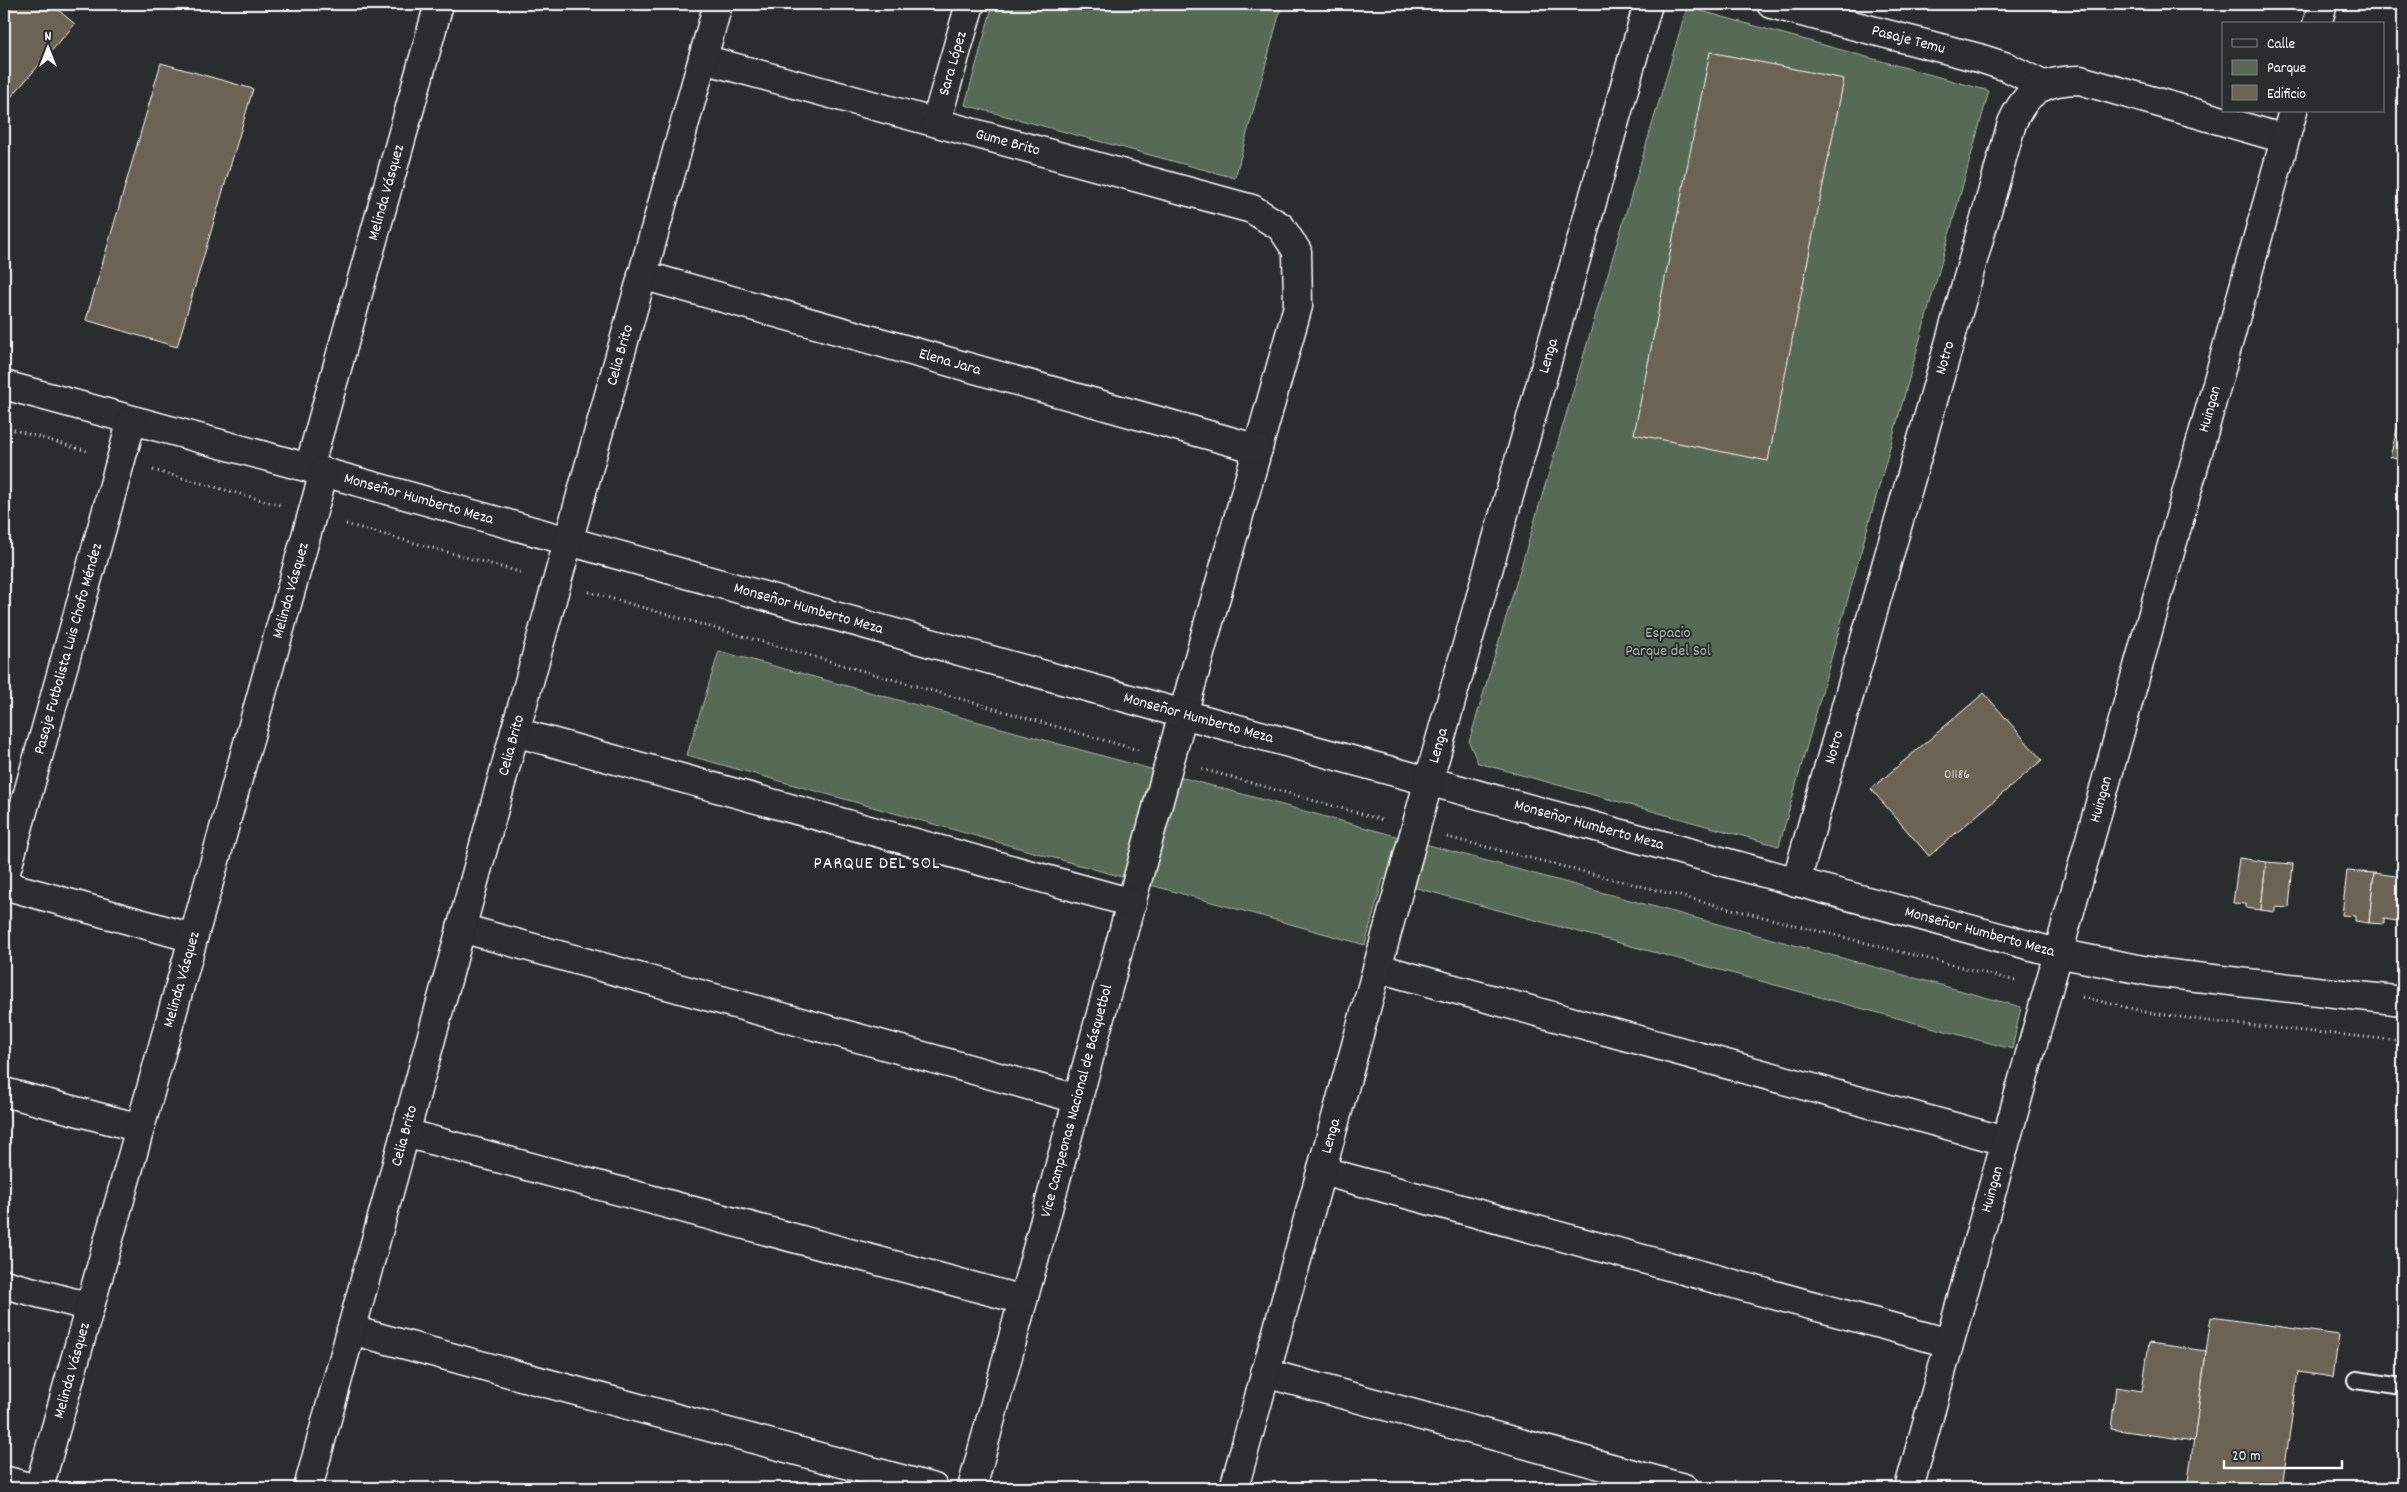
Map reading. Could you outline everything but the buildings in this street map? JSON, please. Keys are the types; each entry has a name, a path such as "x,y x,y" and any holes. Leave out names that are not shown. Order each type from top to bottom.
{"street":[{"name":"Melinda Vásquez","path":"39,1488 193,938 438,4"},
{"name":"Celia Brito","path":"308,1488 515,732 718,4"},
{"name":"Sara López","path":"936,122 970,4"},
{"name":"Lenga","path":"1234,1488 1648,4"},
{"name":"Pasaje Temu","path":"1771,4 2007,66 2043,85"},
{"path":"2318,22 2323,4"},
{"name":"Gume Brito","path":"703,59 1252,209 1281,227 1297,251"},
{"name":"Notro","path":"1796,882 2012,123 2019,108 2029,95 2043,85 2061,80 2080,80 2285,139"},
{"name":"Huingan","path":"1908,1488 2293,112"},
{"name":"Vice Campeonas Nacional de Básquetbol","path":"972,1488 1183,714 1298,306 1297,251"},
{"name":"Elena Jara","path":"642,275 1258,449"},
{"name":"Monseñor Humberto Meza","path":"4,385 316,470 1183,714 2057,953 2154,972 2403,1001"},
{"name":"Pasaje Futbolista Luis Chofo Méndez","path":"4,879 132,420"},
{"path":"515,732 1132,902"},
{"path":"4,885 193,938"},
{"path":"461,928 1078,1098"},
{"path":"1378,968 2005,1141"},
{"path":"4,1092 140,1128"},
{"path":"405,1133 1023,1300"},
{"path":"1322,1171 1949,1343"},
{"path":"4,1284 90,1307"},
{"path":"351,1330 934,1488"},
{"path":"1265,1373 1684,1488"},
{"path":"4,1480 32,1488"}],"lane":[{"path":"2356,1380 2403,1387"}],"green space":[{"path":"993,4 1282,4 1235,178 965,105"},
{"name":"Espacio Parque del Sol","path":"1687,7 1989,91 1779,846 1478,763 1469,742"},
{"path":"719,651 2021,1007 2012,1049 1383,879 1365,945 687,755"}],"district":[{"name":"PARQUE DEL SOL","path":"877,864"}]}
